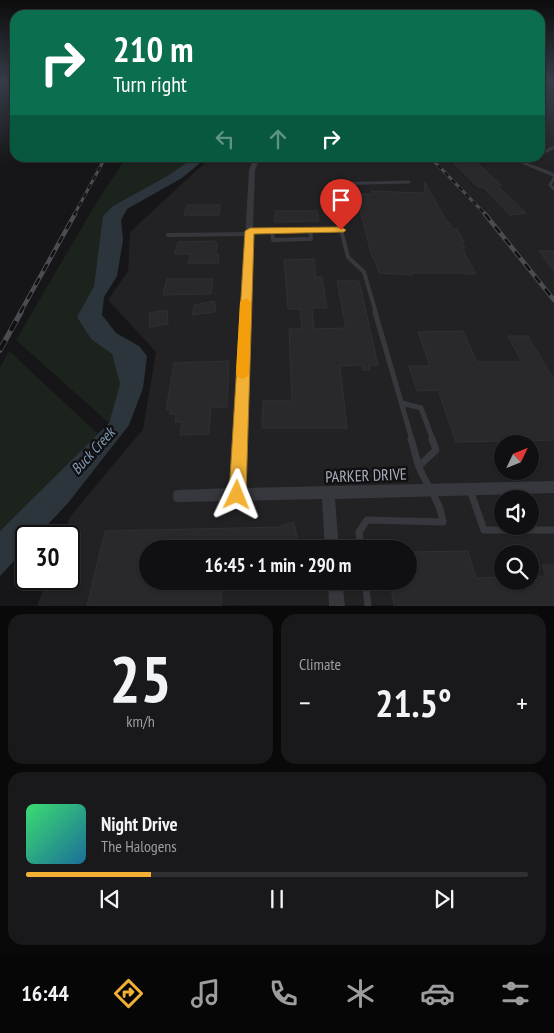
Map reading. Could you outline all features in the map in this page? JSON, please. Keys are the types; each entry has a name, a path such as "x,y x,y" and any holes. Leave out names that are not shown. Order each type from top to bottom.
{"street":[{"path":"237,495 252,170 255,162"},
{"path":"524,163 554,177"},
{"name":"PARKER DRIVE","path":"179,496 554,487"},
{"path":"328,493 331,540"},
{"path":"336,590 337,606"}],"lane":[{"path":"554,177 550,185 554,189"},
{"path":"360,540 359,532 367,520 443,522 442,507 430,490 419,466 364,272 348,258 329,184 409,182"},
{"path":"272,231 272,240 311,239 310,230"},
{"path":"168,236 341,230"},
{"path":"402,403 421,408 436,450 419,466"},
{"path":"470,489 484,530 554,530"},
{"path":"366,590 368,606"}],"shaded area":[{"path":"545,109 554,109 554,605 37,606 43,590 80,590 80,525 67,525 70,517 143,429 156,352 108,300 128,271 130,232 206,162 545,162"},
{"path":"123,162 187,162 169,175 113,206 98,257 94,286 77,317 91,339 112,354 120,384 109,423 16,340 98,200"},
{"path":"9,351 98,434 0,531 0,368"}],"water":[{"name":"Buck Creek","path":"187,162 201,162 182,178 127,209 121,220 123,240 117,276 104,297 102,315 116,333 139,346 147,356 143,388 129,425 68,503 47,525 15,525 15,560 0,576 0,531 109,423 120,384 112,354 91,339 77,317 94,286 103,216 113,206 169,175"}],"building":[{"path":"453,162 476,162 501,185 498,186 526,213 510,215 483,187 478,187"},
{"path":"425,182 447,222 449,222 453,229 457,229 464,242 461,242 465,248 462,248 476,274 412,273 413,275 379,273 374,257 372,257 356,194 373,194 371,191 424,193"},
{"path":"187,205 220,205 219,215 184,215"},
{"path":"275,211 317,211 319,221 275,222"},
{"path":"215,241 217,243 216,255 219,255 218,263 188,263 191,254 175,254 178,242"},
{"path":"539,251 554,251 554,271"},
{"path":"314,259 316,277 322,277 327,308 312,308 314,329 346,328 337,281 359,281 378,365 369,365 370,370 363,370 362,365 340,366 347,428 262,428 263,401 292,401 289,329 302,329 300,309 288,309 284,260"},
{"path":"167,279 213,279 211,294 163,295"},
{"path":"214,301 213,304 216,304 215,312 192,315 194,305"},
{"path":"167,310 168,324 150,327 149,313"},
{"path":"463,331 477,362 522,362 508,336 528,336 554,380 554,440 539,440 539,435 494,435 494,441 456,442 438,390 417,391 409,366 430,366 418,332"},
{"path":"229,361 227,407 211,407 209,434 180,435 182,422 175,422 176,414 170,414 170,410 166,410 174,363"},
{"path":"294,523 298,540 139,540 139,590 222,590 221,606 87,606 105,531 282,527 282,525"},
{"path":"468,551 476,578 494,577 494,590 539,590 539,576 546,576 542,565 554,565 554,606 394,606 391,590 417,590 417,552"}],"railway":[{"path":"74,215 103,162"},
{"path":"435,162 486,215"},
{"path":"20,313 75,214"},
{"path":"485,214 554,300"},
{"path":"0,350 21,312"}],"slow traffic":[{"path":"242,373 246,302"}],"route":[{"path":"237,495 247,251 250,231 341,230"}]}
